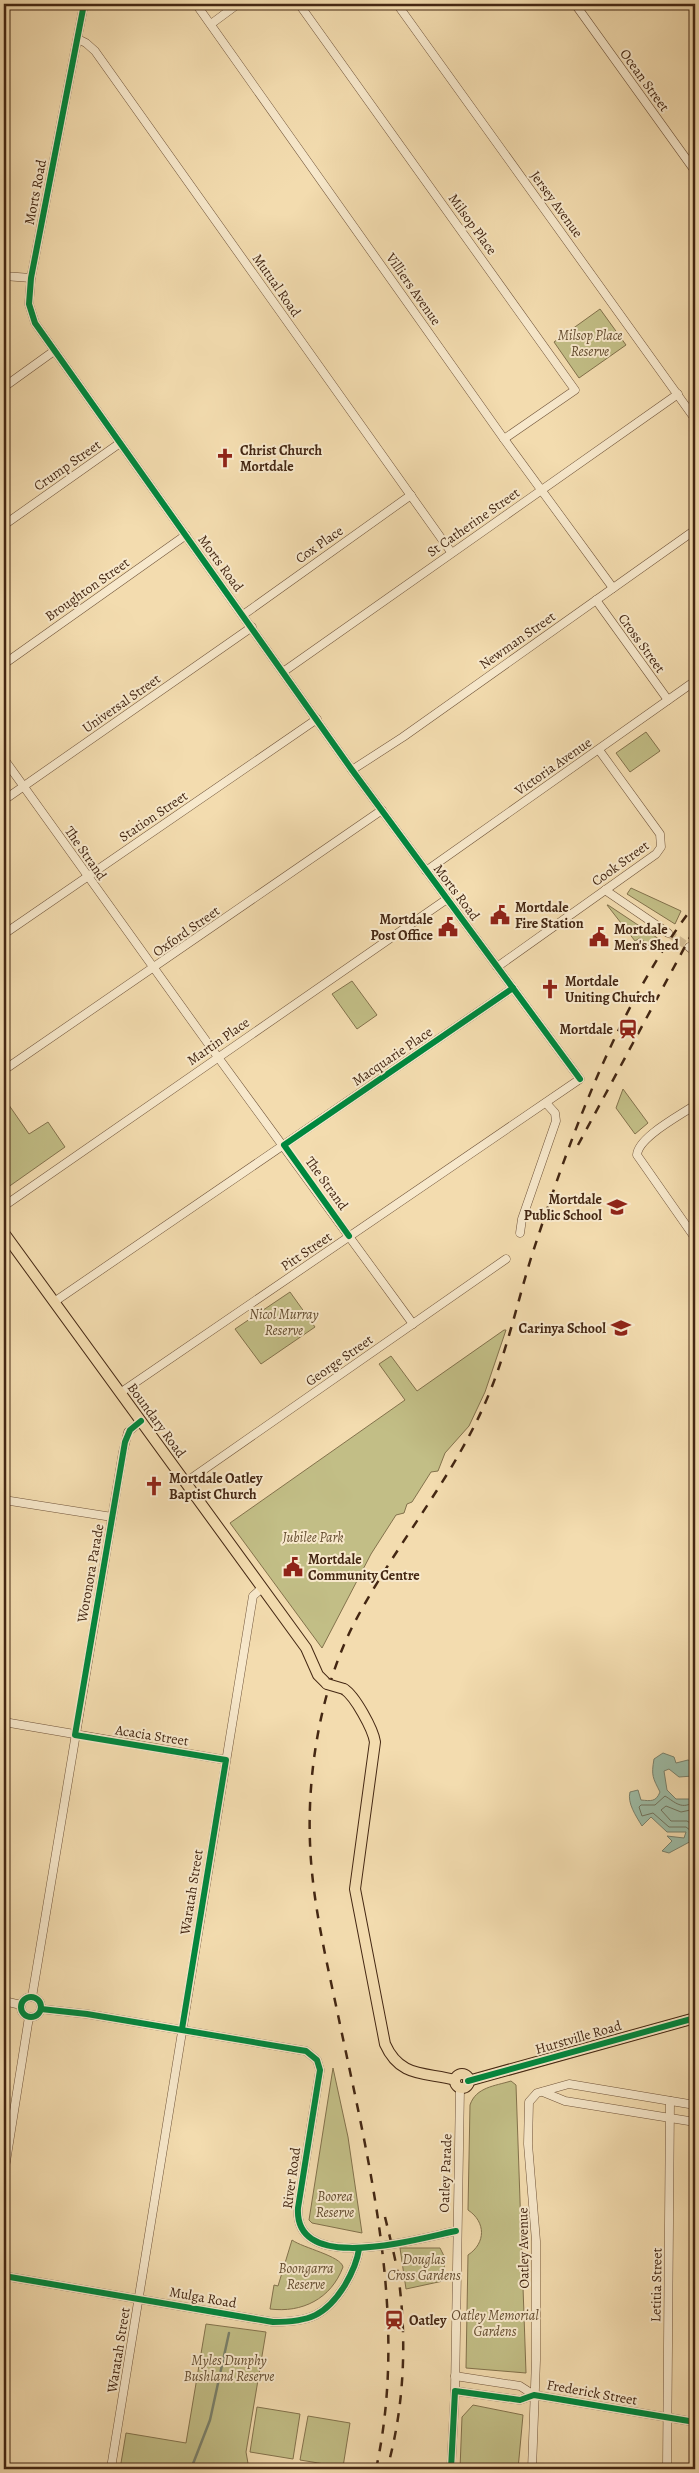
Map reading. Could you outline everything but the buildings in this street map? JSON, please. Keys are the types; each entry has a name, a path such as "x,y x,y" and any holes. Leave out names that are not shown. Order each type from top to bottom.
{"main road":[{"name":"Boundary Road","path":"5,1240 54,1302 306,1648 318,1675 327,1684 344,1689 368,1723 375,1742 355,1889 385,2044 394,2059 409,2071 458,2084"},
{"name":"Hurstville Road","path":"458,2084 461,2075 465,2076 468,2081 695,2018"}],"street":[{"name":"Morts Road","path":"84,4 30,278 29,299 31,315 54,351 352,770 580,1079"},
{"name":"Villiers Avenue","path":"196,4 504,439 613,588"},
{"path":"211,24 238,4"},
{"name":"Milsop Place","path":"299,4 575,390 504,439"},
{"name":"Jersey Avenue","path":"397,4 695,419"},
{"name":"Ocean Street","path":"575,4 695,172"},
{"name":"Mutual Road","path":"78,39 96,51 451,552"},
{"path":"4,276 30,278"},
{"path":"4,387 54,351"},
{"name":"St Catherine Street","path":"283,672 678,394"},
{"name":"Crump Street","path":"4,525 120,443"},
{"name":"Cox Place","path":"243,615 411,495"},
{"name":"Newman Street","path":"352,770 695,530"},
{"name":"Broughton Street","path":"4,664 186,535"},
{"name":"Cross Street","path":"596,600 668,700"},
{"name":"Universal Street","path":"4,800 252,627"},
{"name":"Victoria Avenue","path":"426,871 695,681"},
{"name":"Station Street","path":"4,934 317,719"},
{"name":"Cook Street","path":"497,967 656,854 661,847 660,834 599,750"},
{"name":"The Strand","path":"4,759 217,1057 284,1145 413,1324"},
{"name":"Oxford Street","path":"4,1070 382,810"},
{"path":"605,890 668,933"},
{"name":"Martin Place","path":"4,1206 447,899"},
{"name":"Macquarie Place","path":"54,1302 513,988"},
{"name":"Pitt Street","path":"120,1393 580,1079"},
{"path":"520,1233 522,1219 556,1121 555,1113 546,1103"},
{"path":"695,1105 646,1139 639,1147 638,1155 640,1161 695,1238"},
{"name":"George Street","path":"186,1482 506,1259"},
{"name":"Woronora Parade","path":"32,1997 74,1735 126,1436 140,1421"},
{"path":"4,1500 112,1517"},
{"name":"Waratah Street","path":"112,2468 253,1596 262,1588"},
{"name":"Acacia Street","path":"4,1722 226,1760"},
{"path":"29,2017 22,2011 21,2005 24,2000 32,1997 38,2000 41,2009"},
{"path":"4,2001 21,2005"},
{"path":"41,2009 182,2029"},
{"path":"29,2017 38,2014 41,2009"},
{"path":"4,2174 29,2017"},
{"name":"River Road","path":"182,2029 300,2049 310,2053 317,2060 320,2074 299,2201 298,2222 305,2234 339,2247 359,2249 375,2248 456,2231"},
{"name":"Oatley Parade","path":"451,2469 455,2391 458,2084"},
{"path":"543,2092 569,2084 695,2105"},
{"path":"543,2092 565,2101 695,2122"},
{"name":"Oatley Avenue","path":"532,2469 536,2360 536,2215 527,2117 532,2096 543,2092"},
{"name":"Letitia Street","path":"667,2469 670,2101"},
{"name":"Mulga Road","path":"4,2276 273,2322 302,2321 324,2311 334,2302 355,2266 359,2249"},
{"name":"Frederick Street","path":"455,2376 520,2386 534,2395 695,2422"},
{"name":"Frederick Street","path":"455,2391 520,2400 534,2395"}],"green space":[{"name":"Milsop Place Reserve","path":"600,309 626,345 579,378 554,342"},
{"path":"646,732 660,751 630,772 616,753"},
{"path":"631,888 681,911 675,924 627,894"},
{"path":"607,905 662,941 655,951 640,938 635,941"},
{"path":"352,981 377,1015 357,1029 332,994"},
{"path":"623,1089 648,1123 635,1134 616,1108"},
{"path":"4,1098 29,1134 48,1122 65,1147 4,1190"},
{"name":"Nicol Murray Reserve","path":"290,1292 315,1327 261,1364 235,1329"},
{"name":"Jubilee Park","path":"506,1330 485,1392 469,1426 445,1453 438,1471 431,1472 412,1502 407,1504 404,1513 396,1515 371,1554 322,1648 230,1523 405,1400 379,1364 391,1356 417,1391"},
{"name":"Boorea Reserve","path":"333,2068 348,2137 362,2233 312,2223 309,2220"},
{"name":"Oatley Memorial Gardens","path":"511,2081 516,2085 526,2373 466,2368 468,2255 478,2245 482,2232 478,2220 468,2210 470,2105 481,2091"},
{"name":"Boongarra Reserve","path":"292,2240 336,2259 343,2267 331,2288 314,2302 293,2309 270,2309 274,2285 278,2286"},
{"name":"Douglas Cross Gardens","path":"400,2248 440,2248 445,2258 443,2281 406,2289"},
{"name":"Myles Dunphy Bushland Reserve","path":"206,2324 266,2332 246,2452 249,2469 120,2469 126,2433 186,2443"},
{"path":"473,2405 523,2415 518,2469 460,2469 462,2417"},
{"path":"257,2407 300,2414 293,2459 250,2452"},
{"path":"308,2416 350,2423 343,2467 300,2460"}],"water":[{"path":"663,1753 674,1757 676,1763 688,1760 695,1763 695,1783 693,1776 679,1777 669,1769 664,1771 667,1790 676,1799 690,1799 695,1790 695,1839 669,1853 662,1851 672,1841 667,1836 684,1838 686,1832 667,1832 651,1817 642,1826 629,1796 630,1792 638,1790 641,1800 650,1801 657,1798 660,1792 653,1777 653,1765 654,1759"}],"waterway":[{"path":"191,2469 210,2420 229,2333"}],"tunnel":[{"path":"668,933 689,947"}],"railway":[{"path":"376,2469 385,2412 388,2355 387,2298 381,2241 362,2127 324,1951 311,1865 311,1785 319,1726 326,1697 345,1641 391,1560 460,1452 489,1394 507,1344 531,1258 562,1165 598,1074 642,986 667,944 695,904"},
{"path":"578,1145 695,928"},
{"path":"385,2217 399,2281 403,2328 400,2399 393,2446 387,2469"}],"cycle path":[{"path":"84,4 31,278 29,304 35,323 352,770 580,1079"},
{"path":"349,1236 284,1145 513,988"},
{"path":"141,1421 130,1430 125,1442 75,1735 226,1760 182,2029"},
{"path":"31,1997 38,2000 41,2007 38,2014 31,2017 24,2014 21,2007 24,2000 31,1997"},
{"path":"41,2009 87,2014 306,2051 317,2060 320,2070 298,2208 302,2229 316,2241 337,2247 362,2248 389,2245 456,2231"},
{"path":"468,2081 695,2018"},
{"path":"4,2276 273,2322 286,2322 297,2321 315,2315 331,2304 350,2276 356,2263 359,2249"},
{"path":"451,2469 455,2391 520,2400 534,2395 695,2422"}],"place":[{"name":"Christ Church Mortdale","path":"225,458"},
{"name":"Mortdale Fire Station","path":"500,915"},
{"name":"Mortdale Post Office","path":"448,927"},
{"name":"Mortdale Men's Shed","path":"599,937"},
{"name":"Mortdale Uniting Church","path":"550,989"},
{"name":"Mortdale","path":"628,1029"},
{"name":"Mortdale Public School","path":"617,1207"},
{"name":"Carinya School","path":"621,1328"},
{"name":"Mortdale Oatley Baptist Church","path":"154,1486"},
{"name":"Mortdale Community Centre","path":"293,1567"},
{"name":"Oatley","path":"394,2320"}]}
